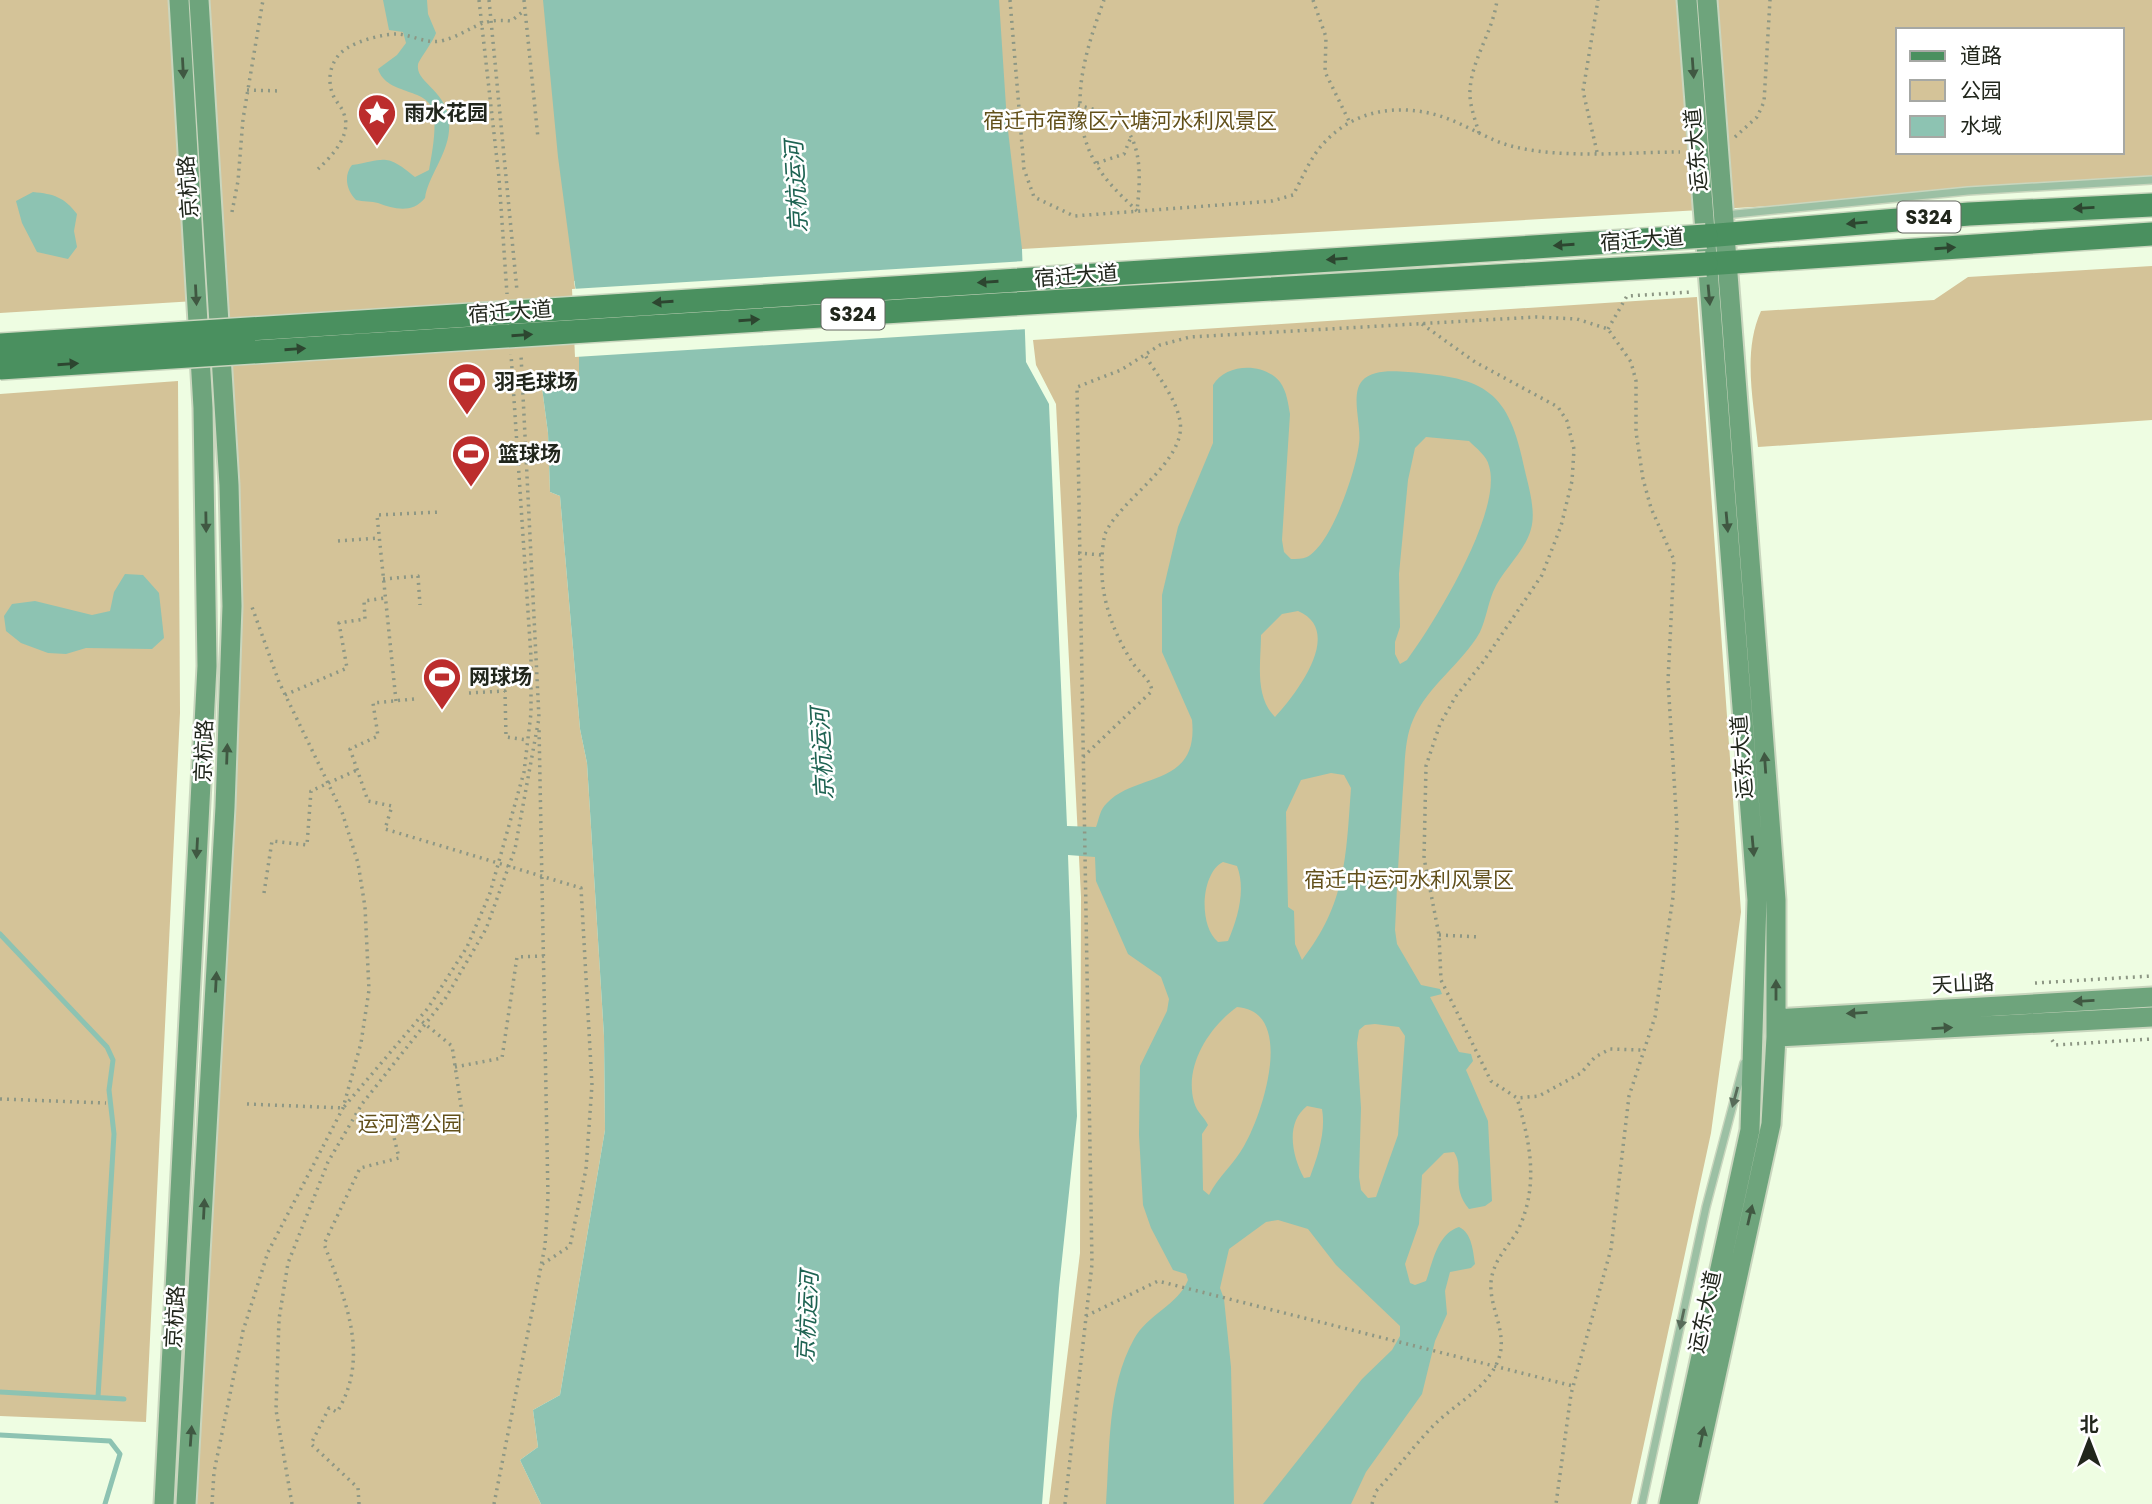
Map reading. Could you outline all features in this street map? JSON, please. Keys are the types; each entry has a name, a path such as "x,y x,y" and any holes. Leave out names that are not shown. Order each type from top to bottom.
{"main road":[{"name":"宿迁大道","path":"0,345 1718,228 2152,205"},
{"name":"宿迁大道","path":"0,368 2152,234"}],"street":[{"name":"京杭路","path":"164,1504 207,666 203,408 179,0"},
{"name":"京杭路","path":"186,1504 225,807 232,606 229,485 200,0"},
{"name":"运东大道","path":"1687,0 1718,228 1716,263 1776,900 1776,1028 1771,1124 1688,1504"},
{"name":"运东大道","path":"1707,0 1709,152 1718,228"},
{"name":"运东大道","path":"1669,1504 1750,1130 1757,900 1709,291 1716,263"},
{"name":"天山路","path":"1776,1028 2152,997"},
{"name":"天山路","path":"1776,1028 2152,1017"}],"lane":[{"path":"1718,228 1968,191 2152,180"},
{"path":"1642,1504 1706,1207 1752,1031"}],"path":[{"path":"230,223 262,0"},
{"path":"479,0 499,178 508,301"},
{"path":"489,0 517,292"},
{"path":"524,0 538,138"},
{"path":"1010,0 1024,169 1034,197 1074,216 1272,201 1293,195 1322,145 1349,121 1367,113 1412,111 1441,116 1512,147 1545,152 1709,152 1757,117 1764,102 1770,0"},
{"path":"1104,0 1086,49 1078,105 1081,128 1106,179 1137,211"},
{"path":"1313,0 1326,37 1325,72 1349,121"},
{"path":"1479,133 1469,91 1475,66 1492,28 1497,0"},
{"path":"1597,152 1583,91 1598,0"},
{"path":"318,169 331,157 345,130 345,115 332,94 330,79 331,66 347,48 376,37 399,34 440,41 491,18 511,21 525,10"},
{"path":"247,90 281,91"},
{"path":"1078,105 1106,113 1120,121 1131,138 1138,159 1140,182 1137,211"},
{"path":"1097,163 1124,154 1131,138"},
{"path":"1608,329 1627,296 1709,291"},
{"path":"1065,1504 1092,1264 1077,387 1121,370 1160,345 1191,337 1536,317 1577,319 1608,329 1631,362 1636,381 1636,432 1643,479 1651,508 1674,560 1668,681 1677,813 1675,862 1655,1017 1629,1096 1611,1250 1573,1387 1556,1504"},
{"path":"1422,324 1475,362 1558,407 1567,421 1574,449 1572,481 1561,526 1542,575 1483,662 1456,696 1440,724 1426,766 1424,858 1439,935 1441,980 1491,1081 1517,1098 1539,1096 1581,1073 1595,1057 1610,1049 1642,1050"},
{"path":"212,1504 214,1472 243,1332 268,1252 344,1108 418,1019 467,947 499,865 524,772 531,657 510,342"},
{"path":"494,1504 541,1265 548,1197 539,718 520,348"},
{"path":"1083,757 1152,691 1151,683 1133,664 1112,626 1104,594 1102,555 1106,534 1150,480 1179,438 1180,421 1173,402 1145,355"},
{"path":"396,701 377,515 441,512"},
{"path":"338,541 379,538"},
{"path":"1078,553 1102,555"},
{"path":"383,579 418,576 420,605"},
{"path":"285,695 347,668 339,623 365,619 363,601 385,598"},
{"path":"250,601 285,695 342,812 358,863 369,955 369,990 361,1043 344,1108"},
{"path":"469,693 505,691 506,737 535,741"},
{"path":"414,699 373,703 378,736 350,749 368,801 391,806 385,829 581,888 592,1084 586,1169 570,1246 541,1265"},
{"path":"292,1502 276,1410 279,1319 288,1263 328,1162 362,1104 445,999 486,929 515,849 539,718"},
{"path":"264,893 272,841 307,845 311,791 357,769"},
{"path":"1439,935 1480,937"},
{"path":"455,1067 502,1058 517,957 544,956"},
{"path":"359,1504 358,1488 311,1444 329,1408 337,1412 347,1396 354,1347 353,1325 324,1244 360,1168 400,1158 393,1133 463,1119 452,1046 418,1019"},
{"path":"1372,1504 1376,1491 1433,1426 1486,1381 1499,1357 1502,1333 1490,1296 1490,1283 1494,1268 1518,1230 1528,1203 1532,1167 1527,1132 1517,1098"},
{"path":"0,1099 106,1103"},
{"path":"247,1104 344,1108"},
{"path":"1086,1317 1158,1281 1573,1387"}],"green space":[{"path":"0,0 2152,0 2152,184 1022,249 574,281 579,316 579,376 541,380 548,433 550,492 560,496 580,729 587,763 604,1036 605,1130 560,1395 533,1410 538,1447 520,1460 541,1504 194,1504 230,911 241,638 228,299 0,313"},
{"path":"2152,266 2152,420 1758,447 1751,361 1755,327 1761,311 1934,300 1968,277"},
{"name":"宿迁中运河水利风景区","path":"1697,297 1741,912 1711,1133 1631,1504 1049,1504 1080,1253 1081,897 1056,404 1036,365 1033,340"},
{"path":"178,381 180,713 146,1422 0,1416 0,394"}],"water":[{"path":"383,0 427,0 428,14 436,33 418,65 419,72 440,98 449,118 448,140 425,198 409,208 356,200 347,183 352,165 379,160 391,161 415,177 429,170 434,128 431,106 417,95 390,84 378,69 397,55 406,43 403,32 389,30"},
{"name":"京杭运河","path":"543,0 999,0 1007,122 1022,249 1026,362 1049,404 1067,826 1096,827 1101,811 1107,803 1119,793 1176,768 1186,757 1192,742 1192,720 1162,652 1162,595 1178,527 1213,443 1213,385 1219,378 1236,369 1255,368 1273,375 1284,390 1290,414 1282,540 1284,552 1291,559 1307,557 1325,538 1334,522 1353,471 1359,444 1357,394 1366,377 1396,371 1457,379 1490,393 1502,406 1519,444 1531,500 1531,529 1524,545 1493,592 1484,622 1473,644 1427,696 1410,728 1406,745 1395,930 1397,944 1421,985 1440,989 1442,994 1430,997 1459,1052 1471,1054 1473,1061 1466,1070 1488,1121 1492,1201 1485,1206 1469,1209 1460,1193 1458,1164 1454,1152 1444,1153 1422,1175 1419,1224 1405,1264 1410,1283 1415,1285 1426,1281 1441,1242 1459,1227 1467,1233 1475,1264 1471,1268 1450,1272 1445,1291 1447,1314 1435,1341 1422,1394 1366,1472 1351,1504 1263,1504 1362,1379 1392,1350 1400,1336 1400,1326 1336,1265 1308,1229 1278,1220 1266,1222 1229,1249 1220,1288 1224,1299 1231,1367 1234,1504 1106,1504 1111,1419 1125,1358 1140,1331 1178,1296 1188,1280 1186,1274 1173,1270 1151,1228 1143,1205 1139,1135 1140,1066 1167,1011 1169,999 1161,977 1128,954 1096,881 1095,857 1068,855 1077,1116 1059,1288 1042,1504 541,1504 520,1460 538,1447 533,1410 560,1395 605,1130 604,1036 587,763 580,729 560,496 550,492 548,433 541,380 579,376 579,315 558,157","holes":["1426,437 1469,441 1488,462 1491,486 1477,537 1464,566 1419,643 1407,660 1400,664 1395,654 1395,642 1400,627 1399,574 1408,480 1415,448","1298,611 1311,620 1317,633 1317,647 1312,663 1294,694 1275,717 1268,709 1261,689 1261,635 1282,614","1331,773 1344,775 1351,788 1345,858 1336,899 1317,939 1302,960 1295,944 1294,911 1288,907 1286,812 1301,780","1223,862 1237,866 1240,875 1240,903 1228,941 1218,942 1207,924 1205,900 1210,877","1237,1007 1255,1013 1266,1026 1270,1045 1270,1067 1266,1090 1251,1132 1240,1153 1209,1195 1203,1190 1202,1134 1208,1125 1195,1106 1192,1088 1201,1048 1217,1025","1375,1024 1399,1027 1405,1036 1398,1135 1376,1197 1368,1198 1361,1190 1359,1177 1359,1030 1365,1025","1307,1106 1322,1109 1322,1135 1310,1177 1304,1178 1296,1160 1293,1140 1296,1121"]},
{"path":"33,192 58,197 77,214 74,231 77,247 68,259 37,252 22,223 16,201"},
{"path":"125,574 143,575 159,593 164,638 152,649 86,648 66,654 48,653 21,643 6,631 4,616 12,604 35,601 92,615 110,611 114,592"}],"pier":[{"path":"1026,261 1028,329 575,357 572,289"}],"waterway":[{"path":"0,934 107,1047 113,1060 109,1090 114,1134 98,1397"},
{"path":"0,1392 124,1399"},
{"path":"0,1435 110,1441 120,1454 105,1504"}],"place":[{"name":"雨水花园","path":"377,147"},
{"name":"羽毛球场","path":"467,416"},
{"name":"篮球场","path":"471,488"},
{"name":"网球场","path":"442,711"}],"park label":[{"name":"宿迁市宿豫区六塘河水利风景区","path":"1130,121"},
{"name":"运河湾公园","path":"410,1124"}]}
